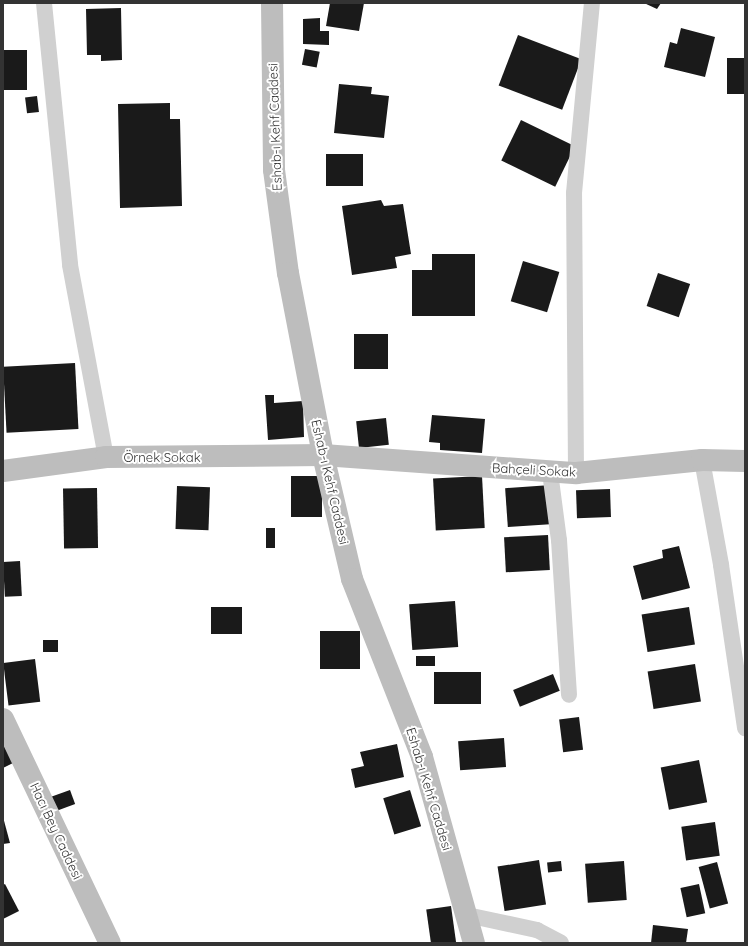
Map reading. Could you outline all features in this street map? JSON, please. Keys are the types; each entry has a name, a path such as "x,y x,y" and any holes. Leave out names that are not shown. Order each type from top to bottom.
{"street":[{"path":"44,3 70,265 106,457"},
{"name":"Eshab-ı Kehf Caddesi","path":"272,3 274,170 288,274 323,456 352,579 422,756 474,943"},
{"path":"576,473 574,193 592,3"},
{"name":"Örnek Sokak","path":"3,471 106,457 323,456"},
{"name":"Bahçeli Sokak","path":"323,456 576,473 702,460 745,461"},
{"path":"702,460 722,565 745,728"},
{"path":"550,472 559,540 569,695"},
{"name":"Hacı Bey Caddesi","path":"3,719 110,943"},
{"path":"467,915 537,930 561,943"}],"building":[{"path":"330,3 364,3 359,31 326,26"},
{"path":"644,3 661,3 657,9"},
{"path":"121,8 122,60 101,61 101,55 87,55 86,9"},
{"path":"320,18 320,31 329,31 329,45 303,44 303,19"},
{"path":"681,28 715,37 705,77 664,67 670,42 677,44"},
{"path":"518,35 581,59 562,110 499,85"},
{"path":"305,49 320,52 317,68 302,65"},
{"path":"3,50 27,50 27,90 3,90"},
{"path":"727,58 745,58 745,94 727,94"},
{"path":"339,84 372,87 371,94 389,96 384,138 334,133"},
{"path":"37,96 39,112 27,113 25,97"},
{"path":"170,103 170,119 180,119 182,206 120,208 118,104"},
{"path":"521,120 575,146 555,187 501,160"},
{"path":"326,154 363,154 363,186 326,186"},
{"path":"381,200 384,206 403,204 411,254 395,257 397,268 352,275 342,206"},
{"path":"432,254 475,254 475,316 412,316 412,270 432,270"},
{"path":"523,261 559,272 547,312 511,301"},
{"path":"658,273 690,284 679,317 647,306"},
{"path":"354,334 388,334 388,369 354,369"},
{"path":"75,363 78,429 7,433 3,367"},
{"path":"265,395 274,395 274,403 303,401 304,437 268,440"},
{"path":"432,415 485,419 482,453 440,450 440,443 429,442"},
{"path":"386,418 389,445 359,448 356,421"},
{"path":"291,476 322,476 322,517 291,517"},
{"path":"482,476 485,528 436,530 433,479"},
{"path":"551,485 554,524 508,527 505,488"},
{"path":"177,486 210,487 208,530 175,529"},
{"path":"97,488 98,548 64,549 63,489"},
{"path":"610,489 611,517 577,518 576,490"},
{"path":"266,528 275,528 275,548 266,548"},
{"path":"548,535 550,570 506,572 504,537"},
{"path":"679,546 690,588 642,600 633,566 663,558 662,550"},
{"path":"20,561 22,596 5,597 3,562"},
{"path":"455,601 458,647 412,650 409,604"},
{"path":"211,607 242,607 242,634 211,634"},
{"path":"689,607 695,645 648,652 642,615"},
{"path":"320,631 360,631 360,669 320,669"},
{"path":"43,640 58,640 58,652 43,652"},
{"path":"416,656 435,656 435,666 416,666"},
{"path":"35,659 40,702 8,706 3,663"},
{"path":"695,664 701,702 654,709 648,672"},
{"path":"434,672 481,672 481,704 434,704"},
{"path":"553,674 560,691 520,707 513,690"},
{"path":"579,717 583,750 563,752 559,719"},
{"path":"504,738 506,767 460,770 458,741"},
{"path":"3,742 13,763 3,768"},
{"path":"397,744 404,777 355,788 351,769 364,766 360,752"},
{"path":"699,760 707,802 669,810 661,767"},
{"path":"70,790 75,804 54,812 48,798"},
{"path":"410,790 421,826 394,835 383,798"},
{"path":"3,817 10,843 3,844"},
{"path":"715,822 720,856 686,860 681,827"},
{"path":"539,860 546,904 505,911 498,867"},
{"path":"561,861 562,871 548,872 547,862"},
{"path":"624,861 627,900 588,903 585,864"},
{"path":"717,862 728,904 710,908 699,867"},
{"path":"5,884 19,911 3,919 3,885"},
{"path":"699,884 705,913 687,917 680,888"},
{"path":"451,906 456,943 431,943 426,909"},
{"path":"653,925 688,929 686,943 651,943"}]}
